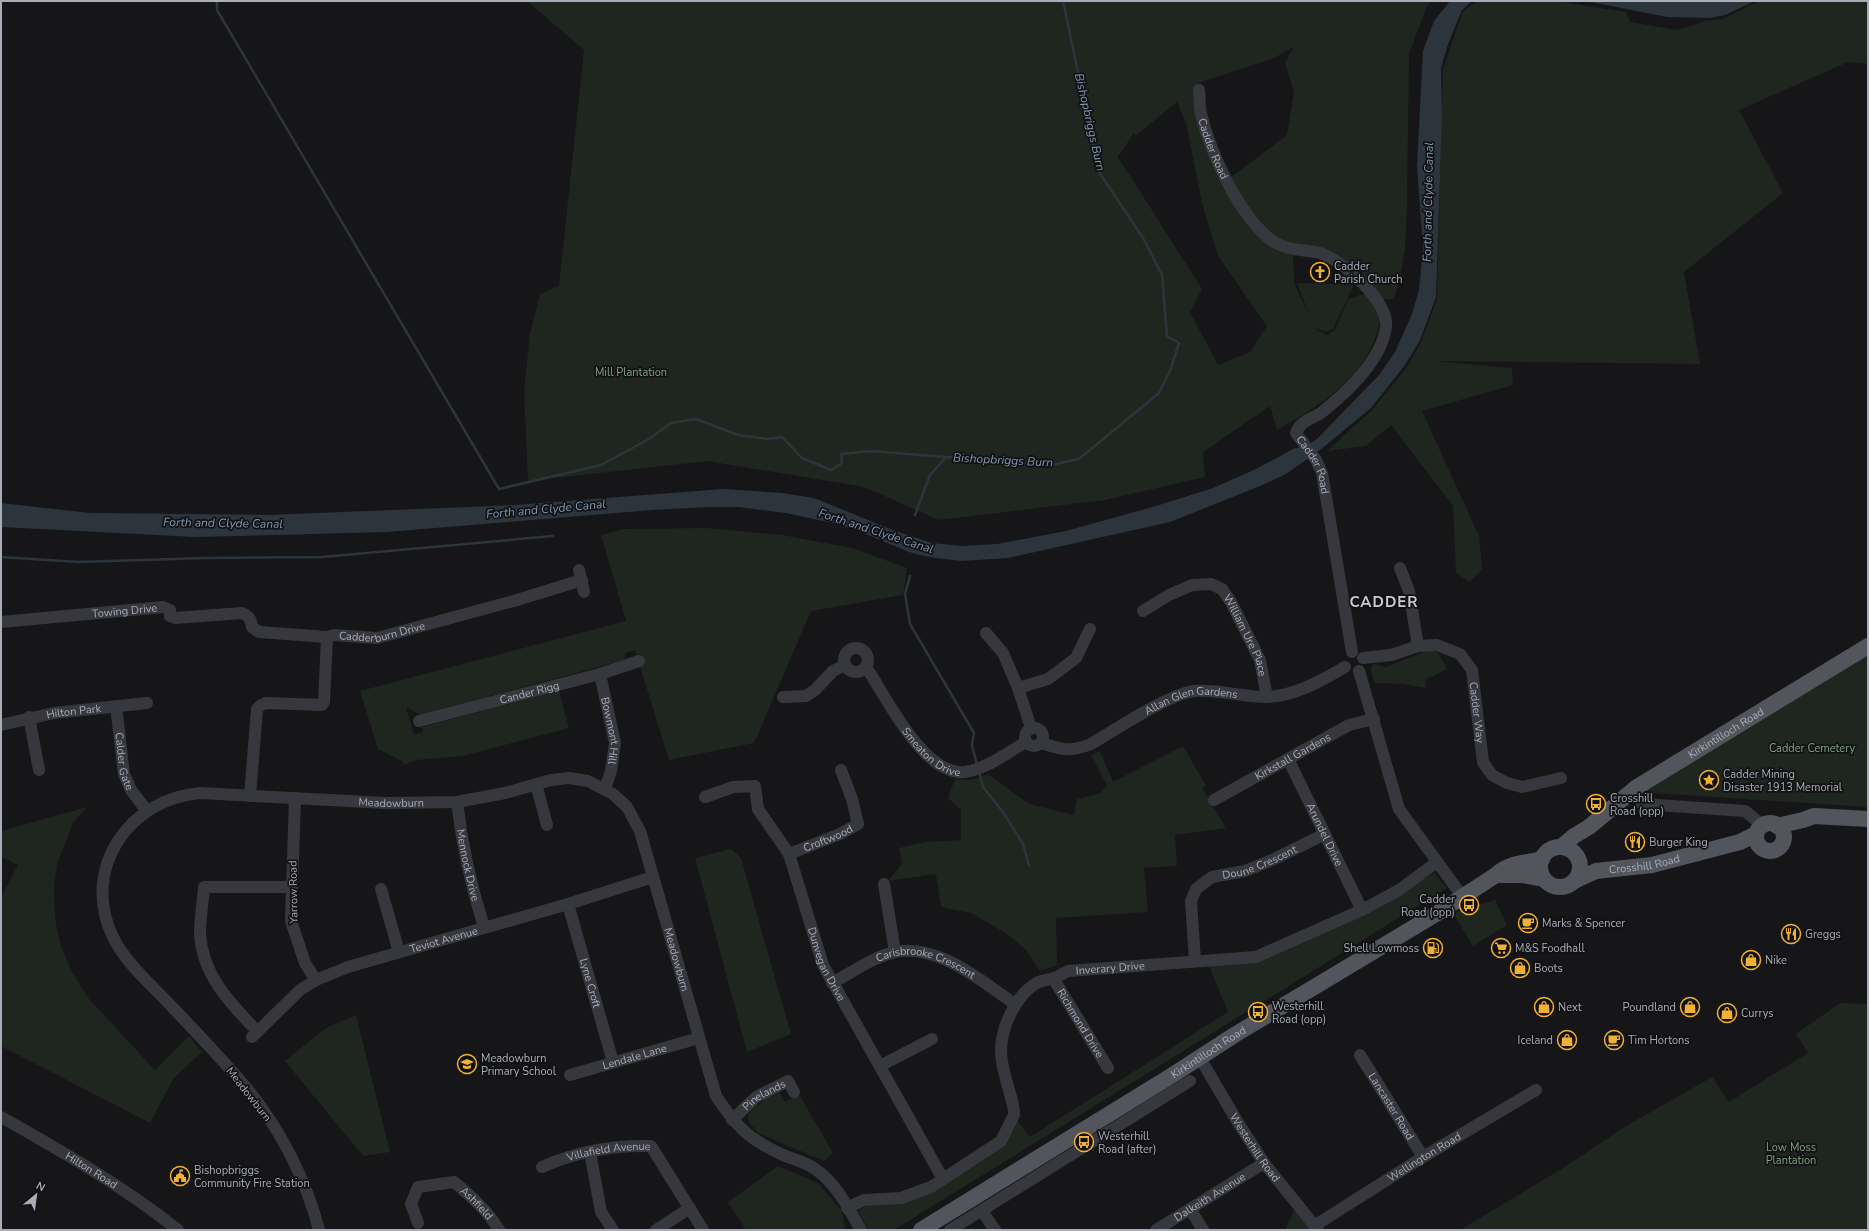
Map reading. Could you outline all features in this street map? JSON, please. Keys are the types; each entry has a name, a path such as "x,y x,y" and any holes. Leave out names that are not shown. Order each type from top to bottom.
{"main road":[{"name":"Kirkintilloch Road","path":"1561,847 1574,836 1590,827 1623,798 1654,776 1868,646"},
{"name":"Crosshill Road","path":"1574,881 1596,871 1652,865 1740,842 1767,834 1814,816 1868,819"},
{"name":"Kirkintilloch Road","path":"1578,860 1590,827"},
{"path":"1496,875 1522,875 1544,879 1551,884 1559,886 1567,885 1574,881 1579,871 1578,860 1572,851 1561,847 1550,850 1542,859 1540,869 1544,879"},
{"name":"Kirkintilloch Road","path":"921,1230 1200,1058 1268,1014 1436,914 1496,875 1504,867 1542,859"},
{"name":"Crosshill Road","path":"1578,860 1596,871"}],"street":[{"name":"Cadder Road","path":"1199,90 1201,113 1214,151 1236,198 1254,224 1272,240 1292,250 1321,254 1341,263 1376,299 1382,311 1386,326 1383,339 1372,361 1351,387 1320,414 1303,422 1297,429 1296,433 1316,460 1322,473 1358,655"},
{"path":"1400,568 1409,590 1418,646"},
{"name":"Cadderburn Drive","path":"250,796 257,709 266,703 322,705 324,702 327,637 334,635 377,638 582,581"},
{"name":"William Ure Place","path":"1143,611 1170,595 1192,585 1211,584 1222,589 1231,602 1260,660 1266,697"},
{"name":"Towing Drive","path":"1,622 163,607 170,610 170,616 175,618 242,613 251,619 252,627 259,632 327,637"},
{"path":"1018,688 1048,679 1076,658 1090,629"},
{"path":"986,633 1003,654 1018,688 1031,728"},
{"name":"Cadder Way","path":"1358,655 1391,655 1418,646 1437,645 1460,654 1472,670 1483,762 1492,775 1507,783 1522,786 1561,778"},
{"path":"854,648 858,648 867,655 868,659 866,667 856,672 850,670 845,665 844,661 847,653 854,648"},
{"path":"1358,655 1363,667 1359,671 1350,671 1345,667 1345,658 1358,655"},
{"name":"Cander Rigg","path":"419,721 600,674 639,661"},
{"path":"783,697 811,699 815,690 833,671 845,665"},
{"name":"Smeaton Drive","path":"866,667 878,684 889,707 904,728 924,752 945,768 965,772 987,764 1026,742"},
{"name":"Allan Glen Gardens","path":"1042,743 1062,750 1078,749 1091,744 1164,702 1192,691 1222,692 1266,697 1297,691 1323,680 1345,667"},
{"path":"1359,671 1399,809 1462,896"},
{"name":"Bowmont Hill","path":"600,674 615,743 611,771 605,789"},
{"name":"Hilton Park","path":"1,725 54,712 147,703"},
{"name":"Calder Gate","path":"116,706 124,774 131,790 147,811"},
{"path":"29,717 39,770"},
{"name":"Kirkstall Gardens","path":"1214,800 1349,725 1374,720"},
{"path":"1031,728 1037,728 1042,731 1044,737 1042,743 1034,746 1026,742 1025,734 1031,728"},
{"name":"Arundel Drive","path":"1288,759 1362,910"},
{"name":"Croftwood","path":"789,854 840,834 858,824 852,799 841,770"},
{"name":"Meadowburn","path":"319,1230 305,1187 287,1148 250,1091 124,956 109,928 103,896 107,864 123,834 138,818 165,801 183,795 200,794 386,803 457,802 505,793 551,780 570,778 588,781 605,789 627,806 637,822 716,1096 732,1120 748,1136 763,1146 815,1168 835,1187 861,1230"},
{"path":"536,784 548,825"},
{"name":"Dunvegan Drive","path":"705,797 733,787 755,786 758,809 789,854 823,965 944,1179"},
{"name":"Yarrow Road","path":"295,798 291,921 305,963 316,980"},
{"name":"Mennock Drive","path":"457,802 461,838 471,883 484,927"},
{"path":"1642,804 1745,811 1767,834"},
{"name":"Doune Crescent","path":"1195,961 1191,901 1196,889 1212,877 1245,871 1272,860 1325,834"},
{"name":"Inverary Drive","path":"847,1208 864,1200 901,1198 931,1187 1001,1141 1014,1115 1001,1050 1007,1021 1015,1004 1033,985 1068,971 1256,957 1362,910 1399,890 1437,862"},
{"name":"Teviot Avenue","path":"291,887 204,887 200,933 203,955 211,976 255,1034 300,990 316,980 348,966 568,904 654,877"},
{"path":"884,884 895,952"},
{"path":"381,889 399,952"},
{"name":"Lyne Croft","path":"568,904 613,1062"},
{"name":"Carisbrooke Crescent","path":"832,983 874,960 895,952 916,952 940,957 955,963 1015,1004"},
{"name":"Richmond Drive","path":"1053,978 1108,1068"},
{"name":"Lendale Lane","path":"570,1075 699,1038"},
{"path":"880,1066 932,1039"},
{"name":"Lancaster Road","path":"1360,1055 1423,1157"},
{"name":"Westerhill Road","path":"1200,1058 1264,1163 1316,1228"},
{"name":"Pinelands","path":"732,1120 756,1097 788,1081 794,1092"},
{"path":"950,1230 1190,1081"},
{"name":"Wellington Road","path":"1316,1228 1423,1157 1536,1090"},
{"name":"Hilton Road","path":"1,1117 88,1166 150,1208 178,1230"},
{"name":"Villafield Avenue","path":"542,1167 557,1160 590,1152 628,1145 651,1146 703,1230"},
{"path":"590,1152 601,1212 612,1230"},
{"name":"Dalkeith Avenue","path":"1156,1230 1264,1163"},
{"name":"Ashfield","path":"418,1223 411,1204 418,1187 454,1182 472,1196 494,1221 499,1230"},
{"path":"656,1230 690,1208"},
{"path":"1190,1209 1203,1230"},
{"path":"982,1211 995,1230"}],"green space":[{"name":"Mill Plantation","path":"527,1 1431,1 1427,6 1409,54 1405,248 1399,284 1393,299 1383,299 1359,269 1334,252 1293,249 1294,283 1310,317 1297,283 1340,284 1346,279 1354,284 1333,329 1326,332 1316,328 1317,330 1327,335 1335,330 1348,299 1368,293 1381,311 1377,332 1369,351 1359,368 1345,383 1313,408 1277,430 1270,406 1203,452 1205,477 1105,500 939,520 864,487 707,461 528,481 524,391 530,333 540,294 559,286 584,50","holes":["1294,47 1285,63 1294,92 1287,135 1226,181 1195,97 1198,83 1274,58","1177,102 1186,123 1202,203 1218,256 1267,326 1250,352 1218,365 1190,312 1202,289 1118,157 1134,133 1135,136"]},
{"path":"1477,1 1556,1 1626,12 1630,21 1625,26 1630,22 1678,30 1706,21 1724,19 1758,1 1868,1 1868,64 1848,62 1739,110 1783,193 1684,272 1700,364 1434,361 1512,368 1513,385 1422,411 1479,536 1482,569 1470,582 1456,573 1453,506 1391,425 1366,446 1327,451 1372,410 1407,367 1421,342 1437,299 1443,69 1463,11"},
{"path":"706,528 782,535 852,548 907,568 903,595 811,611 754,743 669,760 635,650 625,653 624,660 420,715 406,707 414,735 423,732 422,727 559,691 569,728 463,756 417,760 404,765 402,761 378,749 360,691 626,621 601,535 624,529"},
{"name":"Cadder Cemetery","path":"1868,649 1868,807 1637,792"},
{"path":"1429,650 1438,652 1447,669 1425,680 1426,688 1403,684 1374,683 1371,669 1373,664 1386,667"},
{"path":"1183,746 1206,786 1202,788 1226,828 1175,835 1177,866 1144,868 1148,912 1056,918 1057,965 1040,971 1026,950 1007,934 971,913 941,907 936,874 888,881 902,864 899,848 925,842 961,840 961,810 948,798 955,779 971,780 988,774 1029,804 1074,815 1077,799 1101,793 1107,785 1091,755 1100,751 1113,782"},
{"path":"87,807 73,823 57,864 54,888 55,919 61,946 73,974 89,999 155,1070 189,1036 202,1052 173,1079 150,1123 1,1046 1,897 18,865 1,857 1,831"},
{"path":"731,849 741,858 791,1034 747,1052 695,858"},
{"path":"1434,873 1447,888 894,1230 869,1230 858,1211 867,1206 899,1203 1001,1146 1012,1133 1017,1120 1030,1137 1228,1012 1209,966 1259,960 1364,915"},
{"path":"1495,900 1507,925 1473,946 1453,913"},
{"name":"Low Moss Plantation","path":"1840,1003 1868,1004 1868,1230 1460,1230 1560,1170 1626,1126 1712,1077 1729,1102 1808,1053 1796,1034"},
{"path":"356,1015 390,1152 363,1156 285,1061 326,1028"},
{"path":"780,1093 785,1102 799,1094 833,1153 824,1161 760,1134 749,1123 748,1114 765,1099"},
{"path":"778,1166 818,1183 841,1210 846,1230 746,1230 728,1202"},
{"path":"1294,1210 1311,1230 1285,1230"}],"water":[{"name":"Forth and Clyde Canal","path":"1450,1 1472,1 1462,10 1448,44 1441,68 1442,118 1436,297 1420,340 1405,365 1371,408 1320,450 1286,474 1170,522 1008,558 961,561 929,557 909,552 856,530 833,523 786,513 738,507 652,510 387,532 195,537 1,527 1,503 90,513 269,515 515,505 723,489 782,493 814,498 890,529 932,543 961,546 997,544 1066,531 1156,506 1213,488 1256,469 1295,448 1303,448 1317,439 1379,375 1395,352 1412,314 1419,290 1423,248 1417,165 1423,51 1434,21"},
{"path":"1586,1 1755,1 1725,15 1710,18 1667,17"}],"waterway":[{"path":"217,1 217,10 499,489 601,465 649,439 671,423 696,419 738,435 767,439 782,437 802,458 831,470 842,463 841,454 870,451 946,457"},
{"name":"Bishopbriggs Burn","path":"915,515 930,475 946,457 1051,465 1079,459 1159,393 1170,371 1179,343 1167,336 1162,275 1143,238 1099,172 1063,1"},
{"path":"1,557 78,562 206,558 322,557 553,536"},
{"name":"Bishopbriggs Burn","path":"910,576 905,594 910,624 974,733 972,745 977,765"},
{"name":"Bishopbriggs Burn","path":"979,772 983,787 1003,812 1023,844 1029,865"}],"place":[{"name":"Cadder Parish Church","path":"1320,272"},
{"name":"Cadder Mining Disaster 1913 Memorial","path":"1709,780"},
{"name":"Crosshill Road (opp)","path":"1596,804"},
{"name":"Burger King","path":"1635,842"},
{"name":"Cadder Road (opp)","path":"1469,905"},
{"name":"Marks & Spencer","path":"1528,923"},
{"name":"Greggs","path":"1791,934"},
{"name":"Shell Lowmoss","path":"1433,948"},
{"name":"M&S Foodhall","path":"1501,948"},
{"name":"Nike","path":"1751,960"},
{"name":"Boots","path":"1520,968"},
{"name":"Next","path":"1544,1007"},
{"name":"Poundland","path":"1690,1007"},
{"name":"Westerhill Road (opp)","path":"1258,1012"},
{"name":"Currys","path":"1727,1013"},
{"name":"Iceland","path":"1567,1040"},
{"name":"Tim Hortons","path":"1614,1040"},
{"name":"Meadowburn Primary School","path":"467,1064"},
{"name":"Westerhill Road (after)","path":"1084,1142"},
{"name":"Bishopbriggs Community Fire Station","path":"180,1176"}],"district":[{"name":"CADDER","path":"1384,602"}]}
